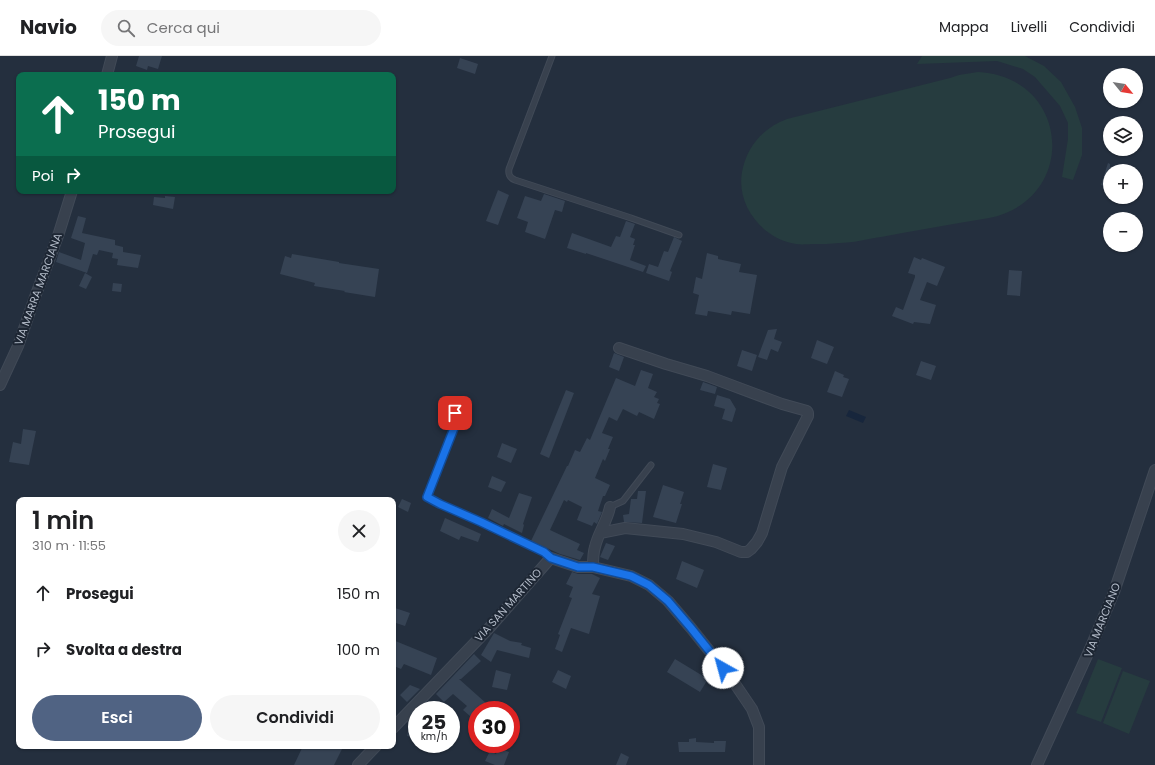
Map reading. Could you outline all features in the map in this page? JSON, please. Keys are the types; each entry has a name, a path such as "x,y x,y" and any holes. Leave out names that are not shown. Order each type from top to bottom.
{"street":[{"path":"108,72 112,56"},
{"name":"VIA MARRA MARCIANA","path":"0,385 18,346 58,236 71,194"},
{"path":"600,533 625,528 683,534 716,542 741,552 747,552 757,542 762,533 782,467 808,416 807,411 782,404 707,376 619,348"},
{"name":"VIA MARCIANO","path":"1037,765 1090,649 1114,592 1155,470"},
{"path":"593,567 594,548 609,516 610,508"},
{"path":"551,558 578,567 593,567 631,576 649,585 668,601 731,678 752,709 759,726 759,765"},
{"name":"VIA SAN MARTINO","path":"396,725 491,626 551,558"},
{"path":"358,765 373,749"}],"lane":[{"path":"552,56 509,169 508,172 510,177 679,236"},
{"path":"455,413 456,423 427,497 544,552 551,558"},
{"path":"610,508 623,501 651,465"}],"green space":[{"path":"922,56 1025,56 1044,66 1061,82 1075,107 1082,128 1082,155 1073,180 1062,177 1068,139 1068,123 1060,106 1035,77 1023,69 997,61 917,64"},
{"path":"978,72 1009,79 1032,94 1046,116 1052,140 1050,165 1038,188 1018,207 989,218 860,241 833,244 796,244 784,241 763,228 754,219 743,197 741,185 742,172 744,163 752,146 757,139 771,127 787,119 959,75"},
{"path":"1098,659 1122,668 1101,722 1076,713"},
{"path":"1123,671 1150,681 1129,734 1103,723"}],"water":[{"path":"849,410 866,417 863,423 846,416"}],"building":[{"path":"139,56 162,56 158,69 148,66 147,70 136,66"},
{"path":"460,58 478,64 475,74 457,68"},
{"path":"498,190 509,195 498,225 486,221"},
{"path":"544,194 565,201 562,212 555,210 545,239 525,232 528,222 517,218 525,196 541,201"},
{"path":"165,196 175,197 173,209 153,205 154,197 165,198"},
{"path":"78,216 86,218 82,233 115,240 115,245 123,247 123,252 141,255 138,268 117,265 118,259 112,258 113,253 99,250 97,255 93,254 87,273 56,262 59,252 81,260 85,243 71,238"},
{"path":"626,221 635,224 630,237 635,239 633,245 635,245 630,260 646,266 643,272 567,248 572,233 611,247 616,236 620,237"},
{"path":"674,237 682,241 670,271 672,272 669,281 646,273 649,264 658,267 664,251 668,252"},
{"path":"707,253 718,256 718,259 741,264 739,272 757,275 750,314 732,311 731,315 708,311 707,316 695,314 699,295 693,293 696,277 702,279"},
{"path":"292,254 379,269 375,297 314,286 315,283 280,274 285,256 291,258"},
{"path":"914,257 921,260 922,258 945,267 937,286 927,282 920,300 936,305 930,324 914,322 913,324 892,316 896,307 903,310 915,277 915,275 908,273"},
{"path":"1009,270 1022,271 1020,296 1007,295"},
{"path":"85,273 92,277 86,289 79,286"},
{"path":"113,283 122,284 121,292 112,291"},
{"path":"777,329 774,339 782,342 778,352 771,349 767,360 758,357 768,330"},
{"path":"817,340 834,347 827,364 811,358"},
{"path":"742,350 757,355 752,371 737,366"},
{"path":"614,353 624,357 619,371 609,367"},
{"path":"921,361 936,366 931,380 916,375"},
{"path":"641,370 653,374 648,388 657,392 654,397 659,399 657,403 660,404 654,419 639,412 637,416 623,409 617,421 609,417 602,433 613,437 605,461 603,459 595,478 610,485 605,496 603,496 598,511 602,512 597,524 594,522 592,526 577,520 582,507 568,500 567,502 564,500 550,530 580,544 577,550 584,553 580,560 560,554 531,541 575,450 580,452 587,438 590,440 616,378 635,386"},
{"path":"835,371 844,375 843,377 849,379 842,397 827,392"},
{"path":"703,382 717,387 715,394 700,390"},
{"path":"566,390 574,393 549,458 540,454"},
{"path":"717,395 730,399 736,409 732,422 722,419 725,409 714,406"},
{"path":"23,429 36,431 29,465 9,462 13,442 21,444"},
{"path":"502,443 517,449 511,463 497,457"},
{"path":"713,464 727,468 721,490 707,487"},
{"path":"492,476 506,482 501,492 488,487"},
{"path":"663,485 684,492 676,523 653,517"},
{"path":"638,491 646,491 642,523 624,522 623,515 629,514 631,499 637,499"},
{"path":"519,493 532,497 523,524 522,533 504,524 503,526 488,518 492,509 509,518"},
{"path":"402,499 411,503 408,512 398,507"},
{"path":"445,518 481,534 478,542 461,536 459,540 440,531"},
{"path":"606,543 615,546 608,560 600,557"},
{"path":"682,561 704,570 697,588 676,579"},
{"path":"572,572 578,574 592,574 600,578 592,594 600,596 589,634 571,628 562,652 555,649 560,635 558,634 572,598 569,597 573,587 566,584"},
{"path":"396,608 410,613 405,626 396,623"},
{"path":"494,633 510,641 522,643 521,645 531,648 529,658 497,650 491,662 481,655"},
{"path":"396,641 437,658 431,675 404,664 401,669 396,667"},
{"path":"474,654 481,661 461,679 459,679 484,701 468,701 468,714 463,710 467,706 453,694 445,701 443,701 436,694"},
{"path":"675,659 708,679 700,692 667,672"},
{"path":"496,670 511,674 507,690 492,687"},
{"path":"558,670 571,676 566,689 552,682"},
{"path":"410,685 420,689 407,702 400,695"},
{"path":"696,738 696,742 714,743 714,741 726,741 725,752 679,752 678,742 689,742 689,739"},
{"path":"302,749 342,749 334,765 294,765"},
{"path":"489,753 509,753 504,765 495,765 485,761"},
{"path":"621,753 629,757 626,765 616,765"}],"route":[{"path":"455,413 456,423 427,497 544,552 551,558 578,567 593,567 631,576 649,585 668,601 723,668"}]}
